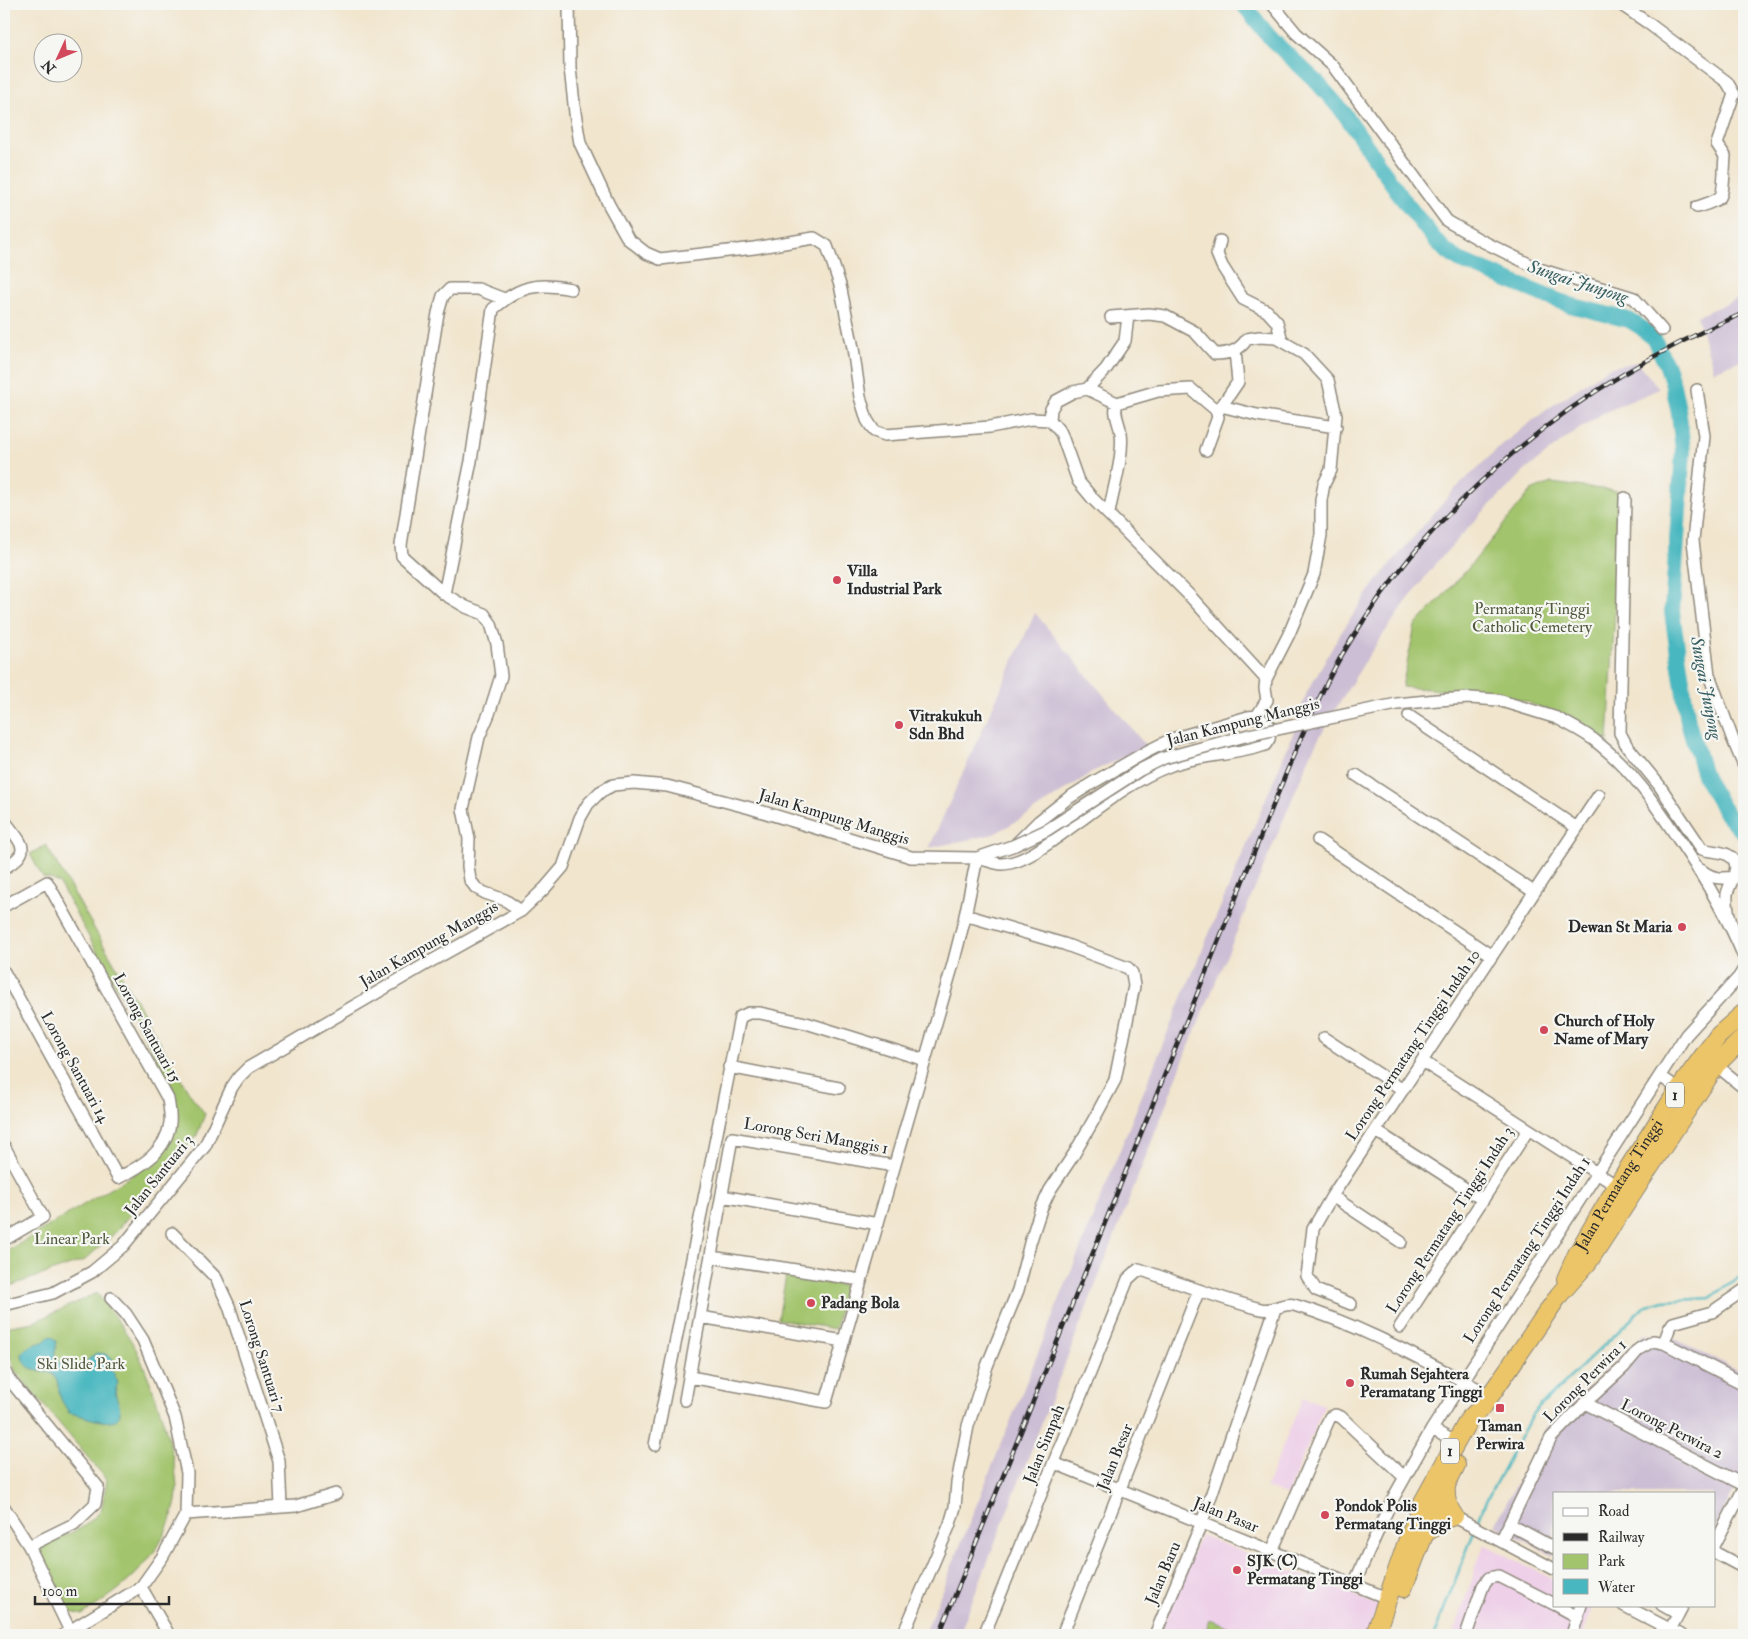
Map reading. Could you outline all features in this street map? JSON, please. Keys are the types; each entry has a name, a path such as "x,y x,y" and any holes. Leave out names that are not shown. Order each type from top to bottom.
{"highway":[{"name":"Jalan Permatang Tinggi","path":"1559,1295 1578,1252 1617,1186 1679,1089 1718,1036 1744,1013"},
{"name":"Jalan Permatang Tinggi","path":"1375,1635 1406,1542 1429,1504 1455,1442 1469,1419 1487,1401 1559,1295 1588,1262 1716,1065 1744,1037"},
{"path":"1617,1186 1628,1188 1640,1182"},
{"name":"Jalan Permatang Tinggi","path":"1384,1635 1424,1534 1429,1504 1446,1485 1476,1429 1487,1401"},
{"path":"1446,1485 1445,1497 1448,1508 1459,1519"},
{"path":"1424,1534 1445,1520 1459,1519"}],"street":[{"path":"569,4 570,68 580,143 609,205 628,239 646,253 660,259 754,248 814,238 827,246 840,285 852,339 860,397 867,420 874,431 885,435 990,427 1031,419 1050,420"},
{"path":"1272,4 1296,33 1333,66 1447,221 1480,240 1539,269 1634,298 1662,330"},
{"path":"1620,4 1727,82 1734,94 1717,144 1726,156 1722,178 1723,190 1719,198 1697,207"},
{"path":"1220,241 1217,254 1222,266 1243,299 1268,311 1276,322 1282,341"},
{"path":"444,594 471,461 493,309 504,299 530,287 551,285 571,290"},
{"path":"504,299 478,289 450,289 443,296 438,313 401,545 402,556 444,594 466,607 484,614 491,624 500,662 501,676 479,737 463,809 469,838 468,866 470,880 476,888 505,900 521,911"},
{"path":"1015,846 1039,821 1067,799 1146,752 1172,739 1258,716 1267,700 1266,679 1289,634 1314,574 1321,535 1321,500 1324,484 1331,470 1336,427 1336,415 1328,380 1304,354 1276,338 1258,337 1247,339 1241,348 1226,354 1215,354 1195,332 1165,316 1149,314 1111,317"},
{"path":"1087,390 1106,369 1125,341 1128,316"},
{"path":"1206,450 1219,409 1238,382 1235,350"},
{"path":"1266,679 1189,595 1093,499 1078,481 1061,433 1050,420 1051,409 1056,401 1073,392 1087,390 1118,403 1158,391 1191,389 1216,410 1336,427"},
{"path":"1697,390 1704,436 1693,541 1709,675 1744,766"},
{"path":"1109,513 1119,460 1121,434 1115,409 1118,403"},
{"path":"1625,498 1620,733 1627,746 1659,785 1702,849 1728,854 1734,859 1736,868 1727,892 1727,909 1732,929"},
{"name":"Jalan Kampung Manggis","path":"223,1108 232,1088 248,1068 521,911 545,888 562,867 580,818 588,804 600,792 613,785 634,783 667,786 750,808 911,858 976,858 1015,846 1047,830 1124,779 1164,758 1249,735 1397,704 1437,700 1470,698 1498,700 1557,718 1598,742 1620,762 1650,796 1696,865 1732,929 1744,956"},
{"path":"690,1377 826,1402 953,964 976,858 1002,864 1023,858 1040,850 1109,800 1143,779 1169,766 1198,758 1265,745 1269,739 1271,727 1258,716"},
{"path":"1410,716 1577,828"},
{"path":"1356,775 1534,892"},
{"name":"Lorong Permatang Tinggi Indah 10","path":"1351,1304 1316,1290 1307,1276 1313,1229 1332,1196 1599,795"},
{"path":"4,820 22,847 22,854 17,860 4,868"},
{"path":"1318,840 1492,956"},
{"path":"1696,865 1708,876 1720,879 1734,877"},
{"path":"1711,891 1734,877"},
{"name":"Lorong Santuari 15","path":"4,906 47,882 168,1099 170,1122 162,1147 142,1165 118,1178"},
{"path":"903,1635 950,1524 955,1508 957,1483 968,1426 987,1366 1018,1290 1040,1209 1093,1122 1115,1080 1134,986 1132,972 1128,968 1064,944 965,915"},
{"name":"Lorong Santuari 14","path":"4,972 118,1178"},
{"name":"Lorong Permatang Tinggi Indah 1","path":"1354,1584 1404,1477 1462,1381 1686,1035 1742,973"},
{"path":"655,1445 740,1017 749,1013 760,1013 806,1023 925,1060"},
{"path":"1324,1038 1403,1090"},
{"path":"1422,1061 1617,1186"},
{"path":"1716,1065 1744,1088"},
{"path":"729,1067 839,1088"},
{"path":"1660,1076 1679,1089"},
{"name":"Jalan Santuari 3","path":"4,1305 53,1293 92,1272 109,1259 123,1246 205,1146 223,1108"},
{"name":"Lorong Permatang Tinggi Indah 3","path":"1400,1328 1528,1130"},
{"path":"1376,1131 1483,1200"},
{"name":"Lorong Seri Manggis 1","path":"722,1196 732,1138 894,1166"},
{"path":"4,1146 43,1217 4,1240"},
{"path":"685,1400 722,1196 878,1224"},
{"path":"1332,1196 1401,1242"},
{"name":"Lorong Santuari 7","path":"172,1233 216,1278 229,1306 278,1461 281,1507"},
{"path":"711,1257 862,1280"},
{"name":"Jalan Simpah","path":"984,1635 1128,1279 1139,1269 1199,1290"},
{"path":"1199,1290 1264,1310 1291,1304 1378,1336 1462,1381 1487,1401"},
{"name":"Jalan Besar","path":"1062,1635 1199,1290"},
{"path":"1744,1290 1712,1312 1673,1323 1664,1343 1744,1384"},
{"path":"4,1507 29,1546 68,1634 141,1587 163,1556 186,1514 187,1473 175,1417 143,1340 126,1314 112,1298"},
{"path":"1202,1522 1275,1309"},
{"path":"700,1317 844,1341"},
{"name":"Lorong Perwira 1","path":"1501,1541 1551,1438 1639,1349 1653,1342 1664,1343"},
{"path":"4,1368 8,1378 98,1487 95,1504 74,1524 29,1546"},
{"name":"Lorong Perwira 2","path":"1585,1403 1744,1487"},
{"path":"1272,1551 1330,1417 1335,1415 1341,1418 1404,1477"},
{"path":"1432,1429 1455,1442"},
{"name":"Jalan Pasar","path":"1054,1462 1387,1598"},
{"path":"1716,1542 1744,1487"},
{"path":"186,1514 281,1507 312,1502 336,1494"},
{"path":"1429,1504 1553,1568"},
{"name":"Jalan Baru","path":"1155,1635 1202,1522"},
{"path":"1509,1524 1553,1547"},
{"path":"1716,1553 1744,1568"},
{"path":"1466,1635 1483,1586 1489,1578 1499,1576 1553,1604"},
{"path":"141,1587 169,1635"},
{"path":"1557,1606 1578,1617"},
{"path":"1572,1635 1581,1606"},
{"path":"1626,1606 1675,1632 1681,1610 1666,1606"}],"shaded area":[{"path":"1744,296 1744,359 1714,371 1697,316"},
{"path":"1637,362 1659,389 1603,413 1569,436 1527,469 1480,515 1436,563 1401,609 1369,655 1313,749 1187,1051 959,1635 924,1635 1166,1036 1291,739 1307,692 1339,636 1373,585 1453,491 1505,442 1549,408 1608,368"},
{"path":"1035,613 1146,746 1096,770 1029,814 994,834 929,848"},
{"path":"1644,1334 1674,1339 1744,1373 1744,1473 1716,1524 1716,1492 1553,1492 1553,1555 1495,1525 1545,1429"},
{"path":"1303,1397 1324,1405 1287,1496 1266,1487"},
{"name":"SJK (C) Permatang Tinggi","path":"1200,1535 1378,1605 1367,1635 1159,1635"},
{"path":"1484,1544 1553,1579 1553,1606 1593,1606 1583,1635 1453,1635"}],"green space":[{"name":"Permatang Tinggi Catholic Cemetery","path":"1551,483 1618,491 1618,553 1608,741 1581,722 1518,699 1493,694 1402,687 1415,626 1466,571 1531,491"},
{"name":"Linear Park","path":"46,845 190,1094 205,1114 197,1135 112,1236 85,1260 13,1285 4,1286 4,1253 159,1159 177,1122 174,1090 59,883 43,878 30,854"},
{"name":"Padang Bola","path":"786,1276 845,1286 835,1329 778,1319"},
{"name":"Ski Slide Park","path":"97,1293 127,1334 150,1381 170,1447 177,1487 172,1515 155,1551 128,1582 82,1615 68,1611 41,1554 42,1546 83,1527 101,1511 107,1480 15,1371 4,1337 4,1327 34,1322"},
{"path":"1210,1619 1249,1635 1204,1635"}],"water":[{"path":"52,1336 57,1341 54,1359 63,1364 81,1366 96,1353 105,1354 112,1358 114,1362 112,1369 118,1383 115,1392 120,1414 116,1419 101,1421 69,1413 61,1398 55,1377 48,1372 32,1368 25,1363 22,1354 26,1348 43,1342"}],"waterway":[{"name":"Sungai Junjong","path":"1243,4 1272,40 1316,81 1344,113 1402,198 1434,239 1446,251 1459,260 1546,296 1570,305 1629,320 1654,339 1667,366 1673,385 1679,414 1683,451 1672,612 1688,722 1705,778 1727,815 1744,833"},
{"path":"1477,1524 1485,1503 1533,1413 1644,1307 1664,1301 1710,1298 1744,1274"},
{"path":"1434,1635 1474,1532"}],"railway":[{"path":"939,1635 1289,766 1312,712 1339,660 1376,602 1418,548 1463,499 1513,453 1566,412 1622,375 1682,342 1744,313"}],"place":[{"name":"Villa Industrial Park","path":"837,580"},
{"name":"Vitrakukuh Sdn Bhd","path":"899,725"},
{"name":"Dewan St Maria","path":"1682,927"},
{"name":"Church of Holy Name of Mary","path":"1544,1030"},
{"name":"Padang Bola","path":"811,1303"},
{"name":"Rumah Sejahtera Peramatang Tinggi","path":"1350,1383"},
{"name":"Taman Perwira","path":"1500,1408"},
{"name":"Pondok Polis Permatang Tinggi","path":"1325,1515"},
{"name":"SJK (C) Permatang Tinggi","path":"1237,1570"}]}
